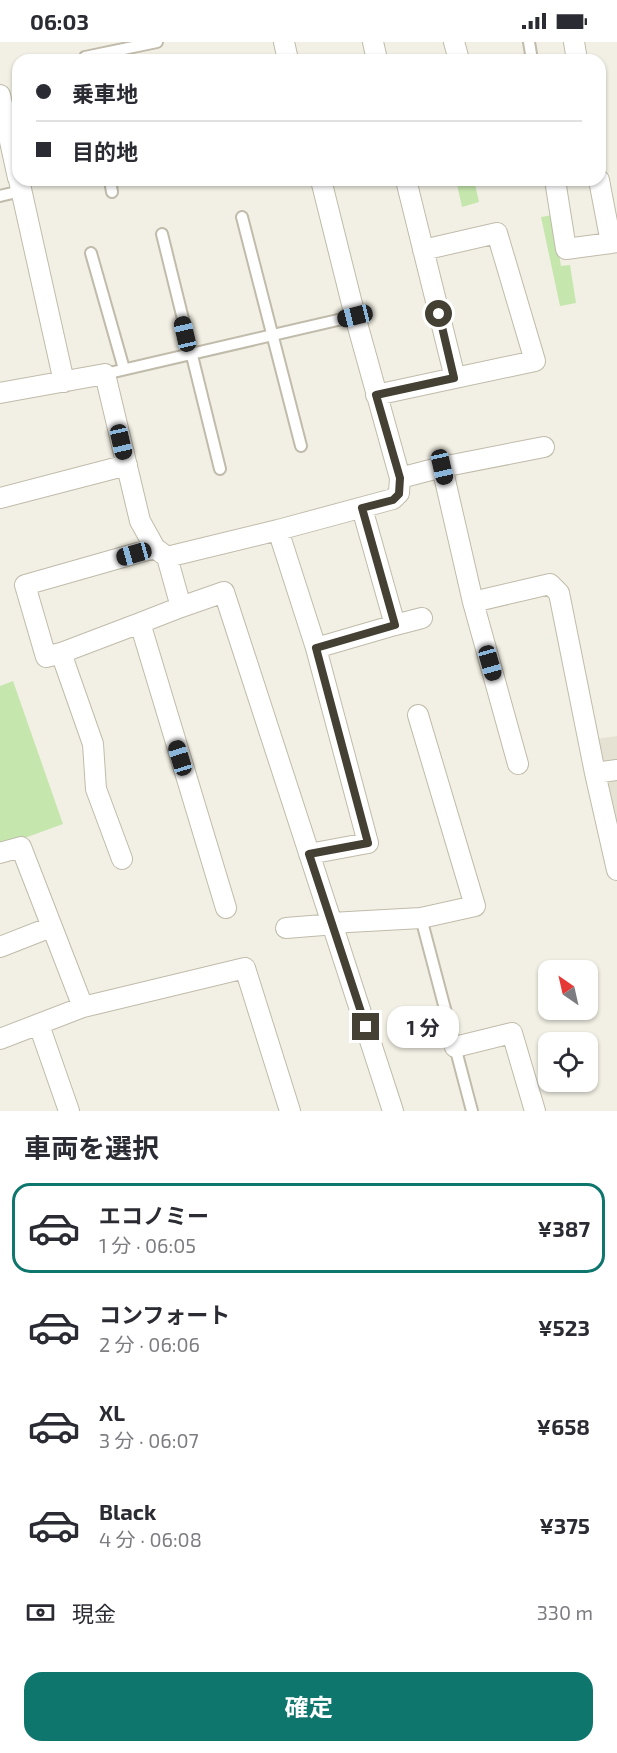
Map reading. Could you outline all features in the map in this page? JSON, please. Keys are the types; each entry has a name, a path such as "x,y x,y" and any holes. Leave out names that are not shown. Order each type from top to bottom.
{"street":[{"path":"0,95 12,151"},
{"path":"20,186 64,382"},
{"path":"322,186 355,316 400,478 399,494 393,500 278,530 161,553 25,585 46,657 224,592 393,1111"},
{"path":"407,186 454,378"},
{"path":"556,186 566,249 614,243 600,186"},
{"path":"376,395 535,360 497,233 423,250"},
{"path":"0,393 115,371 127,465 140,521 161,553 181,607"},
{"path":"400,478 442,467 544,447"},
{"path":"0,498 127,465"},
{"path":"442,467 473,602 518,764"},
{"path":"362,508 395,625"},
{"path":"278,530 316,648 368,843 309,854"},
{"path":"473,602 550,584 559,592 617,870"},
{"path":"316,648 422,618"},
{"path":"140,623 226,908"},
{"path":"61,653 93,744 96,789 122,860"},
{"path":"286,928 421,918 475,906 418,715"},
{"path":"596,773 617,770"},
{"path":"0,853 21,847 83,1007"},
{"path":"0,947 51,927"},
{"path":"0,1039 83,1007 245,968 290,1111"},
{"path":"39,1025 69,1111"},
{"path":"455,1047 512,1033 535,1111"}],"lane":[{"path":"99,54 157,42"},
{"path":"0,196 15,186"},
{"path":"111,186 112,192"},
{"path":"242,217 302,446"},
{"path":"162,234 220,469"},
{"path":"91,253 115,371 355,316"},
{"path":"421,918 472,1111"}],"shaded area":[{"path":"617,736 617,839 595,739"}],"green space":[{"path":"457,186 475,186 479,202 462,207"},
{"path":"553,215 561,266 570,265 576,303 560,306 541,217"},
{"path":"13,681 63,824 0,847 0,686"}],"route":[{"path":"366,1027 309,854 368,843 316,648 395,625 362,508 393,500 399,494 400,478 376,395 454,378 439,314"}]}
